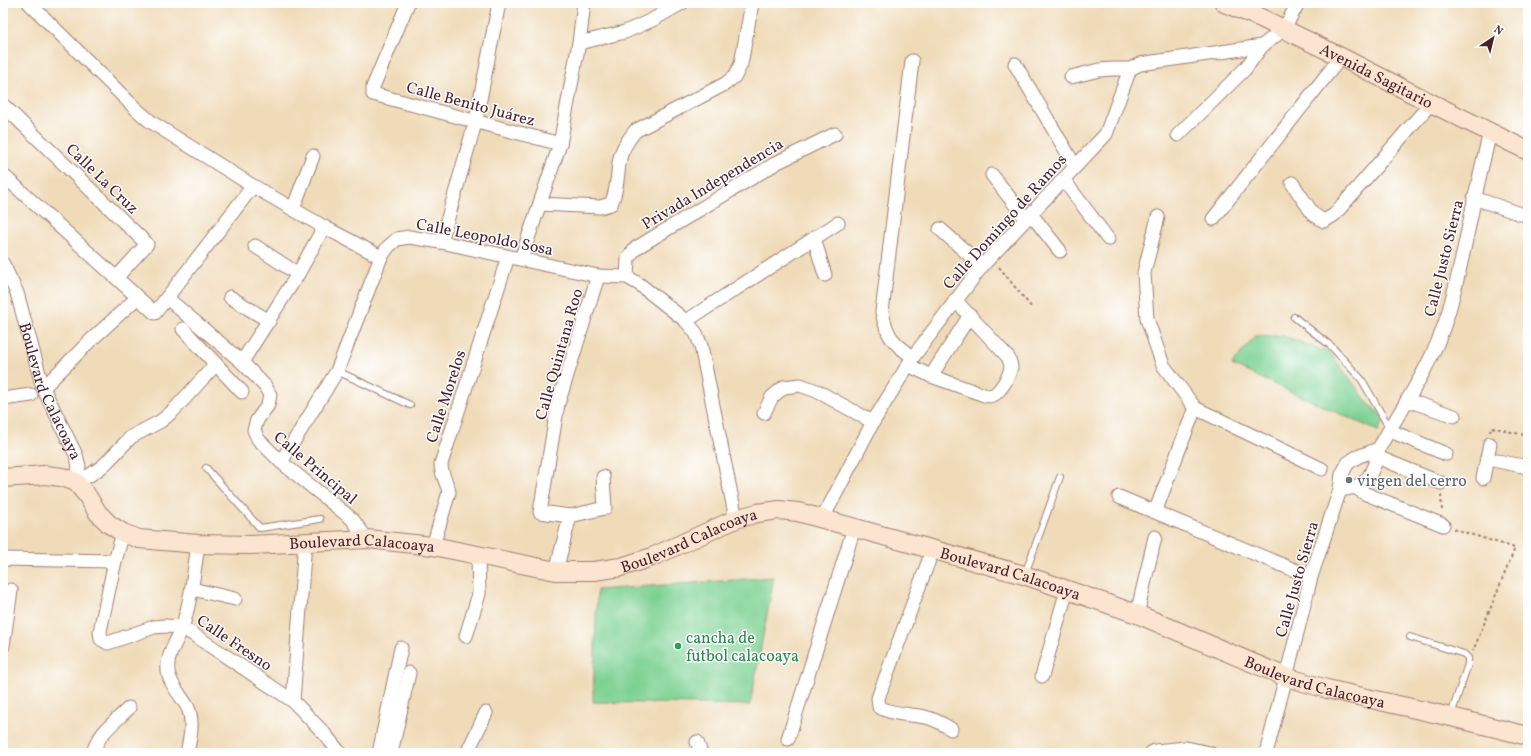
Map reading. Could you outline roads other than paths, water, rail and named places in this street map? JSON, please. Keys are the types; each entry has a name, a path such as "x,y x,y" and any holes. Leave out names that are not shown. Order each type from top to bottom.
{"street":[{"path":"30,3 136,109 151,122 253,186 324,227 381,257 337,371 281,462"},
{"name":"Calle Benito Juárez","path":"408,3 372,87 373,94 476,120 560,144"},
{"path":"442,242 476,120 499,3"},
{"name":"Calle Morelos","path":"434,546 449,492 447,483 441,473 441,464 515,258 540,204 560,144 579,43 584,3"},
{"path":"579,43 625,32 652,20 682,3"},
{"path":"540,204 600,207 610,204 616,194 620,157 626,142 635,131 726,84 735,76 741,64 752,3"},
{"name":"Avenida Sagitario","path":"1224,3 1284,29 1528,150"},
{"path":"1178,136 1245,69 1262,46 1284,29 1298,3"},
{"path":"1071,77 1099,70 1130,69 1140,64 1262,46"},
{"path":"1213,219 1341,57"},
{"path":"912,61 882,312 885,329 895,345 910,361 931,376 990,396 999,390 1009,373 1010,362 970,315 955,300"},
{"path":"1015,64 1075,166"},
{"name":"Calle Domingo de Ramos","path":"823,518 873,422 910,361 955,300 987,261 1106,134 1130,69"},
{"path":"1292,183 1313,214 1324,221 1334,215 1431,103"},
{"name":"Calle La Cruz","path":"3,105 147,244 117,277"},
{"name":"Calle Justo Sierra","path":"1356,488 1365,482 1373,468 1378,453 1390,429 1432,353 1445,324 1457,284 1474,198 1490,132"},
{"name":"Privada Independencia","path":"626,278 628,258 636,248 778,162 835,134"},
{"path":"293,209 313,156"},
{"path":"3,175 14,187 117,277 137,298 155,313 253,186"},
{"path":"992,175 1060,251"},
{"path":"1063,179 1108,239"},
{"path":"1474,198 1521,214"},
{"path":"1158,217 1144,273 1146,319 1163,365 1195,408 1322,469"},
{"path":"686,321 838,223"},
{"path":"242,362 298,274 324,227"},
{"path":"940,229 987,261"},
{"name":"Calle Leopoldo Sosa","path":"381,257 388,247 397,239 409,237 442,242 598,276 626,278 639,284 686,321 696,334 701,346 736,519"},
{"path":"814,238 825,276"},
{"path":"255,246 298,274"},
{"name":"Boulevard Calacoaya","path":"3,264 17,293 43,388 80,466 76,482 86,494 98,513 109,524 123,533 139,539 198,544 255,536 305,542 367,539 434,546 556,571 594,571 621,567 652,557 736,519 757,512 779,510 798,512 1024,575 1136,614 1286,677 1327,689 1528,736"},
{"name":"Calle Quintana Roo","path":"570,516 540,512 558,404 598,276"},
{"path":"230,296 268,321"},
{"path":"43,388 90,341 137,298"},
{"name":"Calle Principal","path":"167,298 242,362 266,386 270,395 268,405 257,420 254,430 258,439 281,462 352,519 367,539"},
{"path":"931,376 970,315"},
{"path":"183,329 242,392"},
{"path":"3,478 45,475 62,476 76,482 90,475 103,466 131,437 161,421 173,411 216,364"},
{"path":"764,413 772,397 784,387 800,385 817,391 873,422"},
{"path":"3,399 31,395"},
{"path":"1407,400 1454,416"},
{"path":"1155,512 1195,408"},
{"path":"1390,429 1393,432 1446,454"},
{"path":"1483,478 1490,439"},
{"path":"1378,453 1441,483"},
{"name":"Calle Justo Sierra","path":"1266,753 1311,577 1340,490 1342,474 1348,464 1357,457 1378,453"},
{"path":"1487,459 1528,468"},
{"path":"556,571 570,516 605,508 603,477"},
{"path":"1340,490 1356,488 1364,493 1443,526"},
{"path":"1119,497 1311,577"},
{"path":"788,739 854,528"},
{"name":"Calle Fresno","path":"123,533 100,631 101,639 108,643 154,627 182,627 293,701 323,732 340,753"},
{"path":"1136,614 1155,537"},
{"path":"293,701 305,542"},
{"path":"187,753 191,720 188,709 169,678 168,661 182,627 192,589 198,544"},
{"path":"933,550 878,698 879,707 887,712 926,717 951,729"},
{"path":"466,636 479,594 478,556"},
{"path":"3,559 115,562"},
{"path":"192,589 235,599"},
{"path":"3,646 11,590"},
{"path":"1042,676 1067,590"},
{"path":"379,753 401,648"},
{"path":"391,753 409,673"},
{"path":"93,753 100,736 129,708"},
{"path":"467,753 486,713"},
{"path":"1151,753 1155,751 1186,748 1210,753"}],"lane":[{"path":"1294,318 1331,346 1362,380 1390,429"},
{"path":"337,371 410,405"},
{"path":"206,468 255,536 320,519"},
{"path":"1024,575 1060,477"},
{"path":"1410,637 1464,654 1468,658 1468,664 1451,717"}],"place":[{"name":"virgen del cerro","path":"1349,480"},
{"name":"cancha de futbol calacoaya","path":"678,646"}]}
